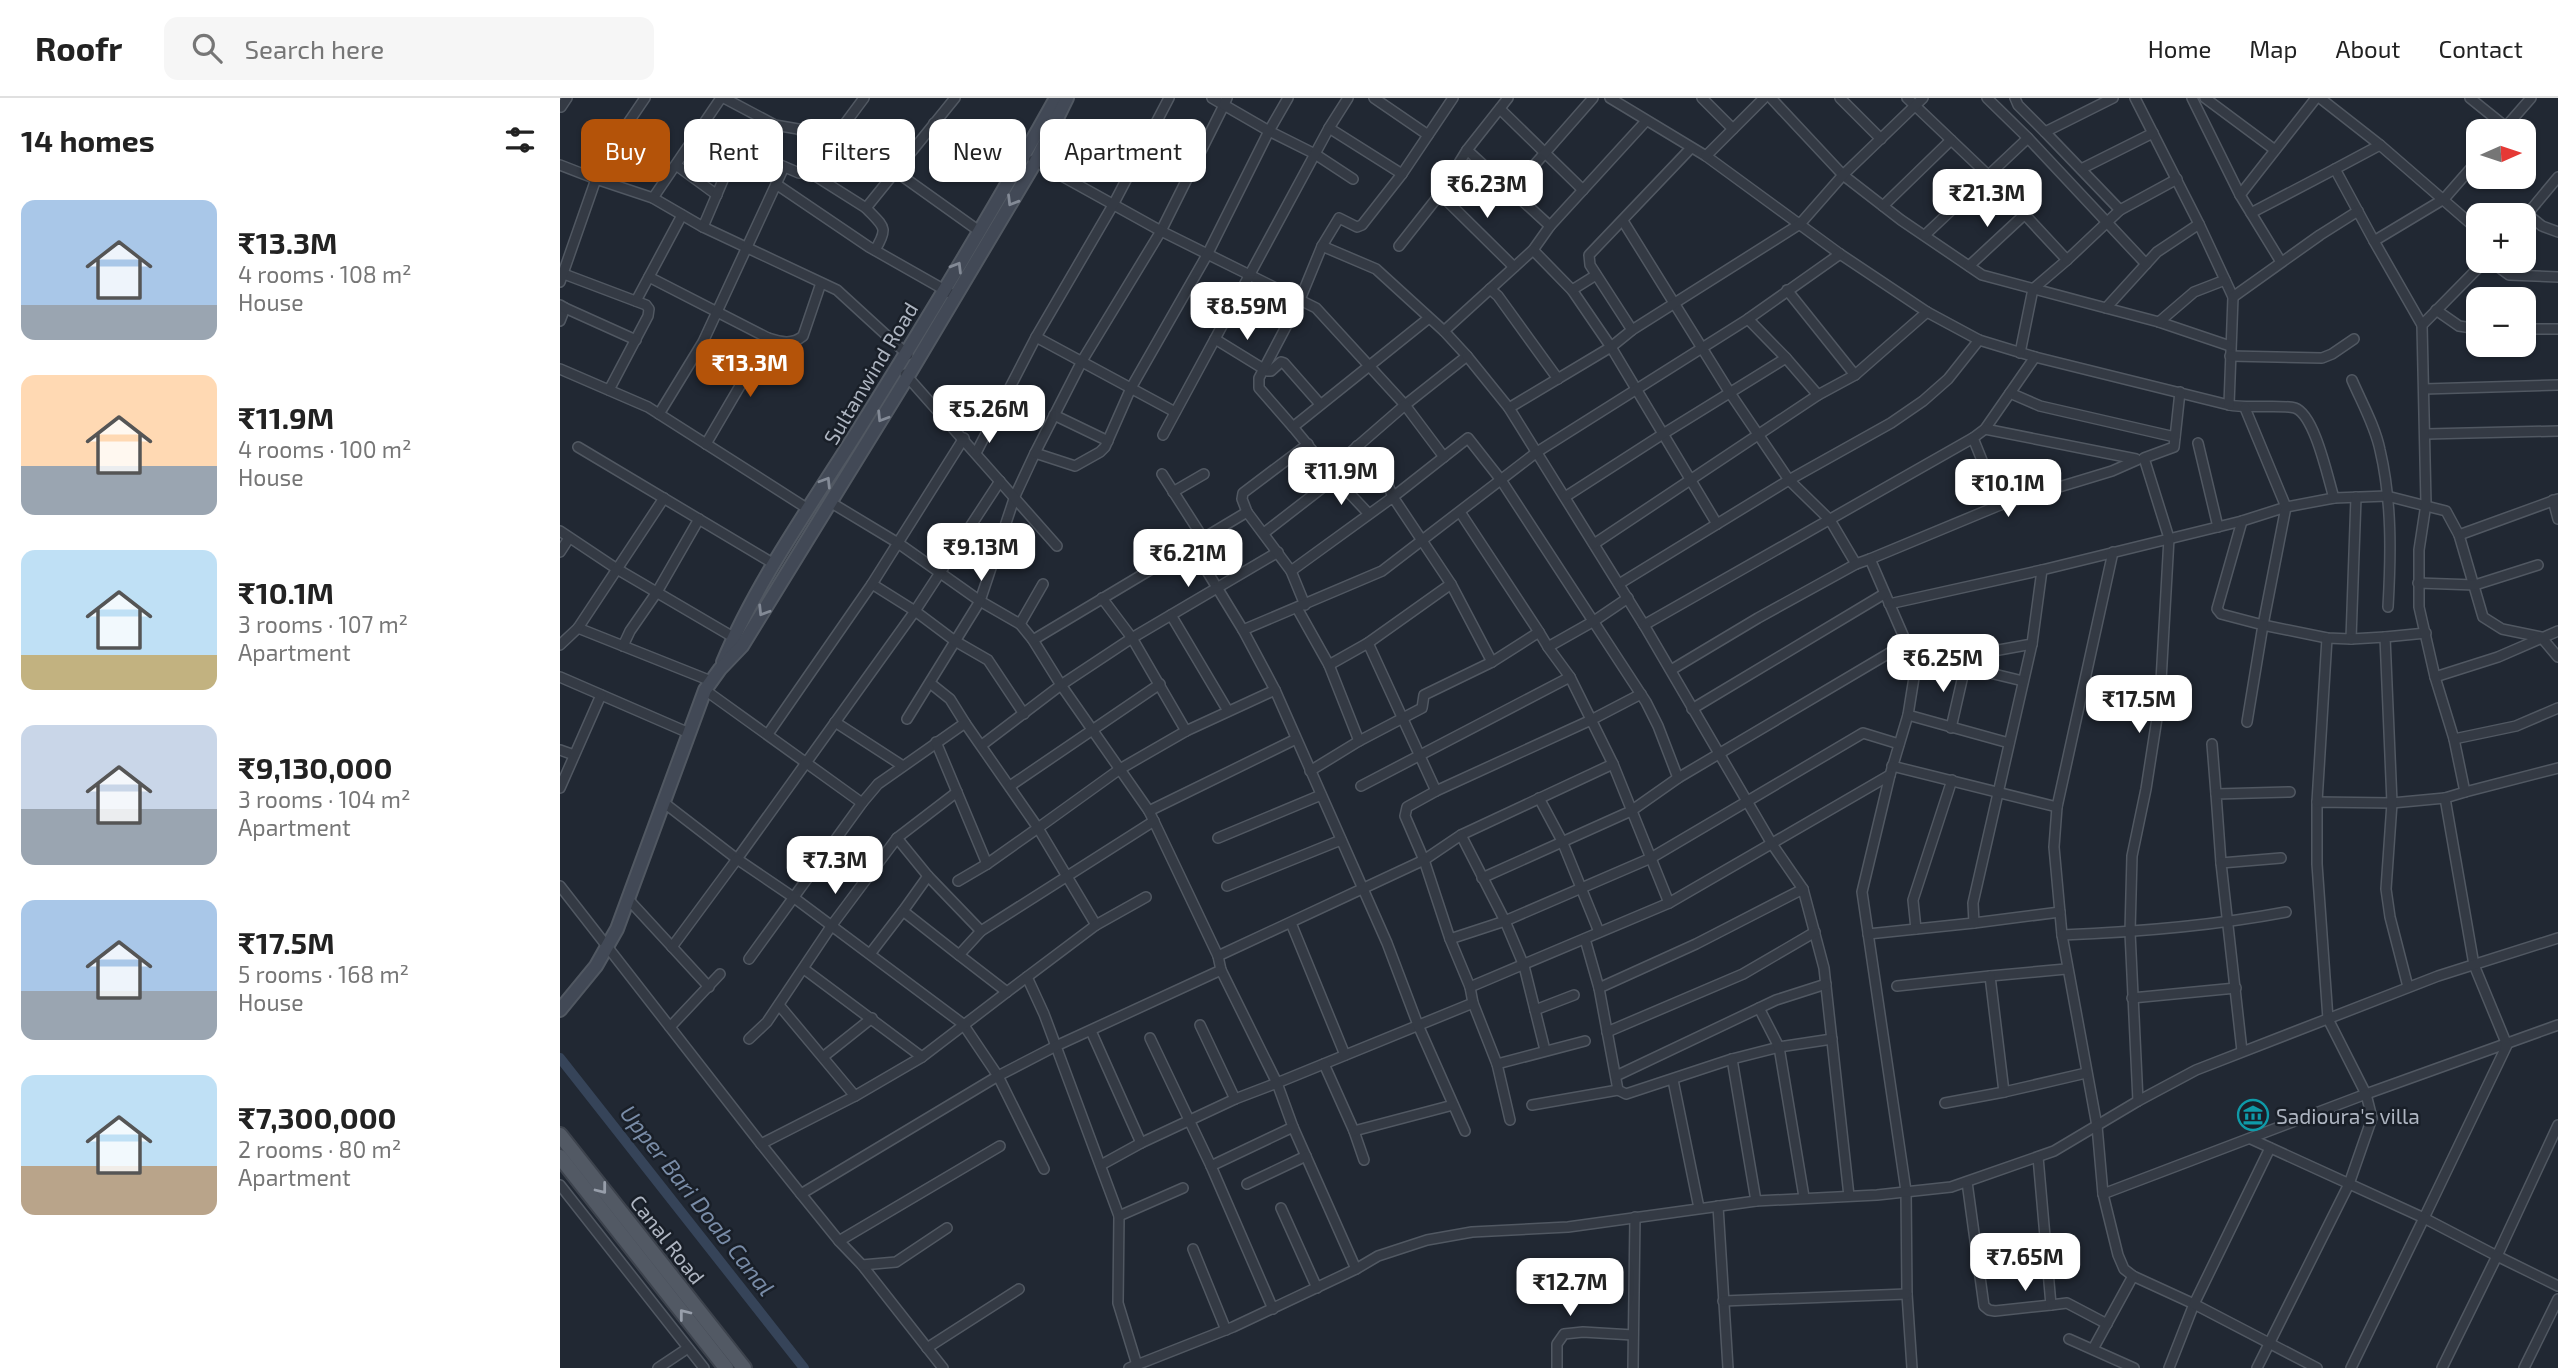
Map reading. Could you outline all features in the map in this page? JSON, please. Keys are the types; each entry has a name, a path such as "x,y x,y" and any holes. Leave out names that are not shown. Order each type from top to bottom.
{"main road":[{"name":"Sultanwind Road","path":"1026,162 1056,98"},
{"path":"950,293 1068,98"},
{"name":"Sultanwind Road","path":"720,669 733,637 808,509 903,372 950,293 979,231 1008,182"},
{"path":"561,1009 596,966 607,946 628,899 708,686 742,646 830,502 903,372"},
{"name":"Canal Road","path":"560,1135 744,1368"},
{"name":"Canal Road","path":"560,1157 726,1368"}],"street":[{"path":"561,107 567,98"},
{"path":"631,119 645,98"},
{"path":"653,198 722,98 775,125 797,129"},
{"path":"848,119 864,98"},
{"path":"937,119 955,98"},
{"path":"976,453 1036,337 1113,205 1169,98"},
{"path":"1212,98 1226,101 1269,131 1315,154 1353,179"},
{"path":"1035,453 1075,466 1103,450 1131,388 1207,255 1288,98"},
{"path":"1163,435 1329,128 1348,98"},
{"path":"1374,98 1428,135"},
{"path":"1399,246 1440,194 1467,149 1508,98"},
{"path":"1528,171 1593,98"},
{"path":"1610,98 1706,156 1840,254 1927,312 1979,340 2035,357 2229,405 2296,409 2305,415 2312,429 2334,498"},
{"path":"1626,106 1635,98"},
{"path":"1702,98 1733,129"},
{"path":"1706,156 1764,98"},
{"path":"1771,98 1843,175 1883,206 1989,278 2159,322 2230,346"},
{"path":"1840,98 1881,138"},
{"path":"1907,98 1989,176 2067,260"},
{"path":"1510,408 1611,347 1675,302 1800,224 1843,175 1923,98"},
{"path":"1987,98 2146,264"},
{"path":"2015,98 2018,105 2120,210"},
{"path":"2045,132 2113,98"},
{"path":"2135,98 2233,297 2229,405"},
{"path":"2192,98 2240,195 2280,262"},
{"path":"2205,98 2275,150"},
{"path":"2240,195 2318,98 2380,145 2466,219"},
{"path":"2470,98 2493,119"},
{"path":"2513,119 2531,98"},
{"path":"1369,514 1259,388 1259,377 1299,302 1322,246 1339,219 1357,227 1363,225 1402,174 1451,99"},
{"path":"907,719 980,601 1015,496 1035,453 1082,361 1161,231 1226,101"},
{"path":"1500,109 1583,190"},
{"path":"1444,331 1533,250 1550,226 1646,121"},
{"path":"1329,128 1402,174"},
{"path":"915,146 929,129"},
{"path":"2081,170 2153,133"},
{"path":"1925,235 2028,138"},
{"path":"1883,206 1951,140"},
{"path":"2250,213 2380,145"},
{"path":"1632,330 1590,265 1589,255 1691,148"},
{"path":"1467,149 1550,226"},
{"path":"703,227 739,150 745,150 797,172"},
{"path":"1030,158 1161,231 1299,302 1316,308 1405,405 1444,457"},
{"path":"676,165 717,195"},
{"path":"560,166 581,174"},
{"path":"659,414 703,342 784,167"},
{"path":"2335,169 2422,325 2426,504 2419,550 2419,607 2435,677 2454,739 2465,792"},
{"path":"2374,241 2444,199 2466,174"},
{"path":"2536,203 2558,177"},
{"path":"2020,353 2033,289 2120,210 2176,179"},
{"path":"595,182 562,278 636,301 646,305 650,313 609,390"},
{"path":"605,182 653,198 703,227 837,290 911,358"},
{"path":"825,182 866,208 884,228 885,234 875,250"},
{"path":"866,208 886,182"},
{"path":"910,182 979,231"},
{"path":"776,184 875,250 950,293"},
{"path":"1440,194 1514,267"},
{"path":"2233,297 2280,262 2358,211"},
{"path":"1969,266 2025,214"},
{"path":"636,301 682,215"},
{"path":"1623,221 1730,393 1760,433 1789,480 1830,520 1856,564"},
{"path":"2536,222 2558,232"},
{"path":"2106,308 2164,246 2199,224"},
{"path":"1322,246 1376,269 1444,331 1510,408 1628,598 1772,844 1804,889 1826,984 1849,1196"},
{"path":"1533,250 1572,290 1611,347 1717,524"},
{"path":"1243,630 1382,572 1537,452 1748,319 1840,254"},
{"path":"2422,325 2475,273"},
{"path":"2506,273 2558,277"},
{"path":"1572,290 1596,275"},
{"path":"649,277 768,338 788,342 803,336 821,283"},
{"path":"2159,322 2193,292 2225,280"},
{"path":"1490,289 1498,296 1558,379"},
{"path":"1787,290 1855,375"},
{"path":"560,321 562,306 636,340"},
{"path":"2436,310 2459,326 2466,327"},
{"path":"1594,544 1818,395 1855,375 1927,312"},
{"path":"1293,427 1429,318"},
{"path":"1748,319 1818,395"},
{"path":"2536,329 2558,329"},
{"path":"1036,337 1175,412"},
{"path":"706,444 768,338"},
{"path":"1215,339 1262,370 1269,371 1281,362 1284,363 1320,404"},
{"path":"2230,356 2322,358 2332,355 2354,339"},
{"path":"1619,584 1789,480 1891,423 1923,401 1948,379 1979,340"},
{"path":"1264,533 1332,474 1357,446 1466,356"},
{"path":"1644,625 1973,438 1985,429 2035,357"},
{"path":"1565,497 1786,358"},
{"path":"560,369 659,414 808,509"},
{"path":"903,372 1057,546"},
{"path":"2352,380 2380,450 2391,552 2388,607"},
{"path":"2424,389 2558,385"},
{"path":"1671,670 1856,564 2000,505 2112,471 2172,449 2180,392"},
{"path":"2010,393 2040,406 2175,437"},
{"path":"2245,408 2286,507 2247,722"},
{"path":"1054,415 1108,441"},
{"path":"1985,429 2141,459"},
{"path":"2426,434 2558,431"},
{"path":"768,734 872,584 964,438"},
{"path":"1291,571 1393,497 1468,438 1501,480 1641,694 1658,726 1678,778"},
{"path":"1973,438 2000,505"},
{"path":"2197,443 2218,527"},
{"path":"1308,444 1241,495 1247,512 1291,571 1301,606 1329,665 1359,741"},
{"path":"1357,446 1385,480 1393,497 1451,584 1492,662"},
{"path":"578,447 775,564"},
{"path":"2138,1101 2130,932 2132,856 2160,699 2169,538 2141,459"},
{"path":"1161,474 1203,538"},
{"path":"1173,492 1204,474"},
{"path":"672,947 915,611 1000,481"},
{"path":"1889,604 2218,527 2286,507 2334,498 2387,496 2445,511 2459,535 2483,617 2502,629 2541,637 2558,657"},
{"path":"2351,639 2356,497"},
{"path":"560,645 578,628 664,498"},
{"path":"2459,535 2555,500 2558,519"},
{"path":"830,502 898,543 980,601 1020,624 1033,640 1151,816 1278,1083 1293,1127 1356,1269"},
{"path":"1033,640 1247,512"},
{"path":"1460,512 1570,677 1613,764 1669,903"},
{"path":"623,646 699,519"},
{"path":"2242,521 2217,609 2221,614 2327,638 2351,639 2426,633"},
{"path":"560,531 617,569 733,637"},
{"path":"560,552 569,538"},
{"path":"1191,545 1243,630 1275,690 1465,1131"},
{"path":"982,745 1061,685 1132,638 1278,552"},
{"path":"2113,552 2057,807 2054,847 2066,969 2097,1126 2103,1194 2118,1255 2124,1269 2133,1276 2194,1304 2317,1368"},
{"path":"1870,559 1916,665 1908,715 1891,770 1862,892 1906,1191 1907,1293 1912,1368"},
{"path":"2418,583 2474,585 2539,565"},
{"path":"1974,923 1973,903 2032,644 2042,570"},
{"path":"872,584 988,660 1024,714"},
{"path":"1020,624 1043,584"},
{"path":"1329,665 1368,643 1451,584"},
{"path":"1692,709 1884,594"},
{"path":"1102,598 1132,638 1186,731"},
{"path":"1548,647 1628,598"},
{"path":"1171,615 1227,711"},
{"path":"578,628 708,686 862,803"},
{"path":"2435,677 2498,657 2558,631"},
{"path":"1310,771 1403,716 1422,708 1424,695 1492,662 1539,632"},
{"path":"2385,637 2392,803 2386,889 2408,987"},
{"path":"2258,1368 2268,1343 2349,1184 2372,1118 2366,1094 2328,1018 2317,864 2317,802 2327,638"},
{"path":"1482,878 1631,811 1678,778 1908,642"},
{"path":"1368,643 1436,791"},
{"path":"1916,665 2032,644"},
{"path":"1951,727 1967,656"},
{"path":"1965,667 2024,681"},
{"path":"560,677 689,733"},
{"path":"1361,786 1570,677"},
{"path":"929,683 950,699 982,745 1068,875 1096,925"},
{"path":"1010,786 1160,684"},
{"path":"958,881 988,864 1120,769 1186,731 1275,690"},
{"path":"1510,1120 1497,1064 1450,939 1424,860 1404,812 1407,807 1436,791 1591,720 1641,694"},
{"path":"560,788 601,695"},
{"path":"2454,739 2516,726 2558,708"},
{"path":"1908,715 2009,743"},
{"path":"835,722 903,766"},
{"path":"749,959 878,784 965,723"},
{"path":"1450,939 1505,921 1651,858 1863,733 1899,744"},
{"path":"958,955 981,930 1068,875 1151,816 1296,739"},
{"path":"936,742 988,864"},
{"path":"2212,744 2221,863 2230,923 2242,1051"},
{"path":"560,750 574,755"},
{"path":"1218,956 1363,890 1424,860 1461,835 1613,764"},
{"path":"2317,802 2392,803 2445,798 2558,768"},
{"path":"1470,987 1669,903 1772,844 1891,770 1952,780 2057,807"},
{"path":"1916,929 1913,900 1952,780"},
{"path":"749,1039 767,1022 832,925 897,838 957,792"},
{"path":"2216,794 2290,792"},
{"path":"1218,838 1321,795"},
{"path":"2350,1368 2507,1045 2474,965 2445,798"},
{"path":"1539,799 1562,841 1599,932"},
{"path":"663,802 963,1024 998,1076 1044,1168"},
{"path":"1461,835 1505,921 1524,966 1545,1050"},
{"path":"897,838 928,876 981,930"},
{"path":"1227,886 1341,840"},
{"path":"2221,863 2281,858"},
{"path":"870,954 928,876"},
{"path":"560,886 761,1144 943,1368"},
{"path":"1599,988 1696,944 1804,889"},
{"path":"761,1144 855,1096 922,1057 1096,925 1146,897"},
{"path":"628,899 709,988"},
{"path":"903,911 1007,992"},
{"path":"1868,934 2060,912"},
{"path":"2062,935 2230,923 2286,912"},
{"path":"1291,923 1345,1055"},
{"path":"1607,1032 1743,974 1815,932"},
{"path":"1027,977 1056,1046 1119,1216 1118,1303 1133,1367 1226,1330 1378,1256 1427,1240 1472,1232 1568,1227 1756,1200 1849,1196 1951,1187 2054,1151 2196,1070 2242,1051 2408,987 2558,938"},
{"path":"1585,939 1599,988 1618,1090"},
{"path":"804,969 922,1057"},
{"path":"1897,986 2066,969"},
{"path":"801,1194 998,1076 1056,1046 1222,970"},
{"path":"670,1027 720,974"},
{"path":"1990,976 2004,1092"},
{"path":"1616,1076 1776,1000 1826,984"},
{"path":"2132,998 2236,988"},
{"path":"1535,1010 1574,995"},
{"path":"1101,1165 1235,1099 1473,1003"},
{"path":"779,1005 855,1096"},
{"path":"1759,1008 1779,1047 1804,1198"},
{"path":"823,1056 872,1018"},
{"path":"1200,1025 1235,1099"},
{"path":"2103,1194 2366,1094 2558,1025"},
{"path":"1091,1031 1141,1143"},
{"path":"1150,1038 1211,1166 1273,1308"},
{"path":"1532,1105 1618,1090 1631,1094 1732,1059 1779,1047 1832,1039"},
{"path":"1497,1064 1585,1041"},
{"path":"1732,1059 1756,1200"},
{"path":"1324,1064 1364,1160"},
{"path":"1945,1103 2086,1073"},
{"path":"1673,1080 1699,1208"},
{"path":"1354,1131 1453,1105"},
{"path":"2442,1368 2558,1125"},
{"path":"1211,1166 1293,1127"},
{"path":"2251,1139 2424,1218 2558,1286"},
{"path":"839,1241 1000,1146"},
{"path":"2169,1368 2194,1304 2270,1148"},
{"path":"1247,1184 1306,1156"},
{"path":"2038,1157 2051,1305"},
{"path":"1967,1182 1984,1306 1995,1311 2067,1303 2107,1324"},
{"path":"560,1185 704,1368"},
{"path":"1119,1216 1183,1188"},
{"path":"1718,1206 1728,1368"},
{"path":"1281,1208 1317,1288"},
{"path":"1633,1368 1635,1217"},
{"path":"862,1265 896,1262 947,1228"},
{"path":"1193,1249 1226,1330"},
{"path":"2093,1349 2133,1276"},
{"path":"927,1348 1019,1289"},
{"path":"1723,1301 1907,1293"},
{"path":"2524,1368 2558,1299"},
{"path":"1557,1368 1558,1344 1564,1334 1583,1332 1633,1335"},
{"path":"2069,1339 2134,1368"},
{"path":"662,1367 688,1348"}],"waterway":[{"name":"Upper Bari Doab Canal","path":"560,1058 804,1368"}],"place":[{"name":"Sadioura's villa","path":"2253,1115"}]}
